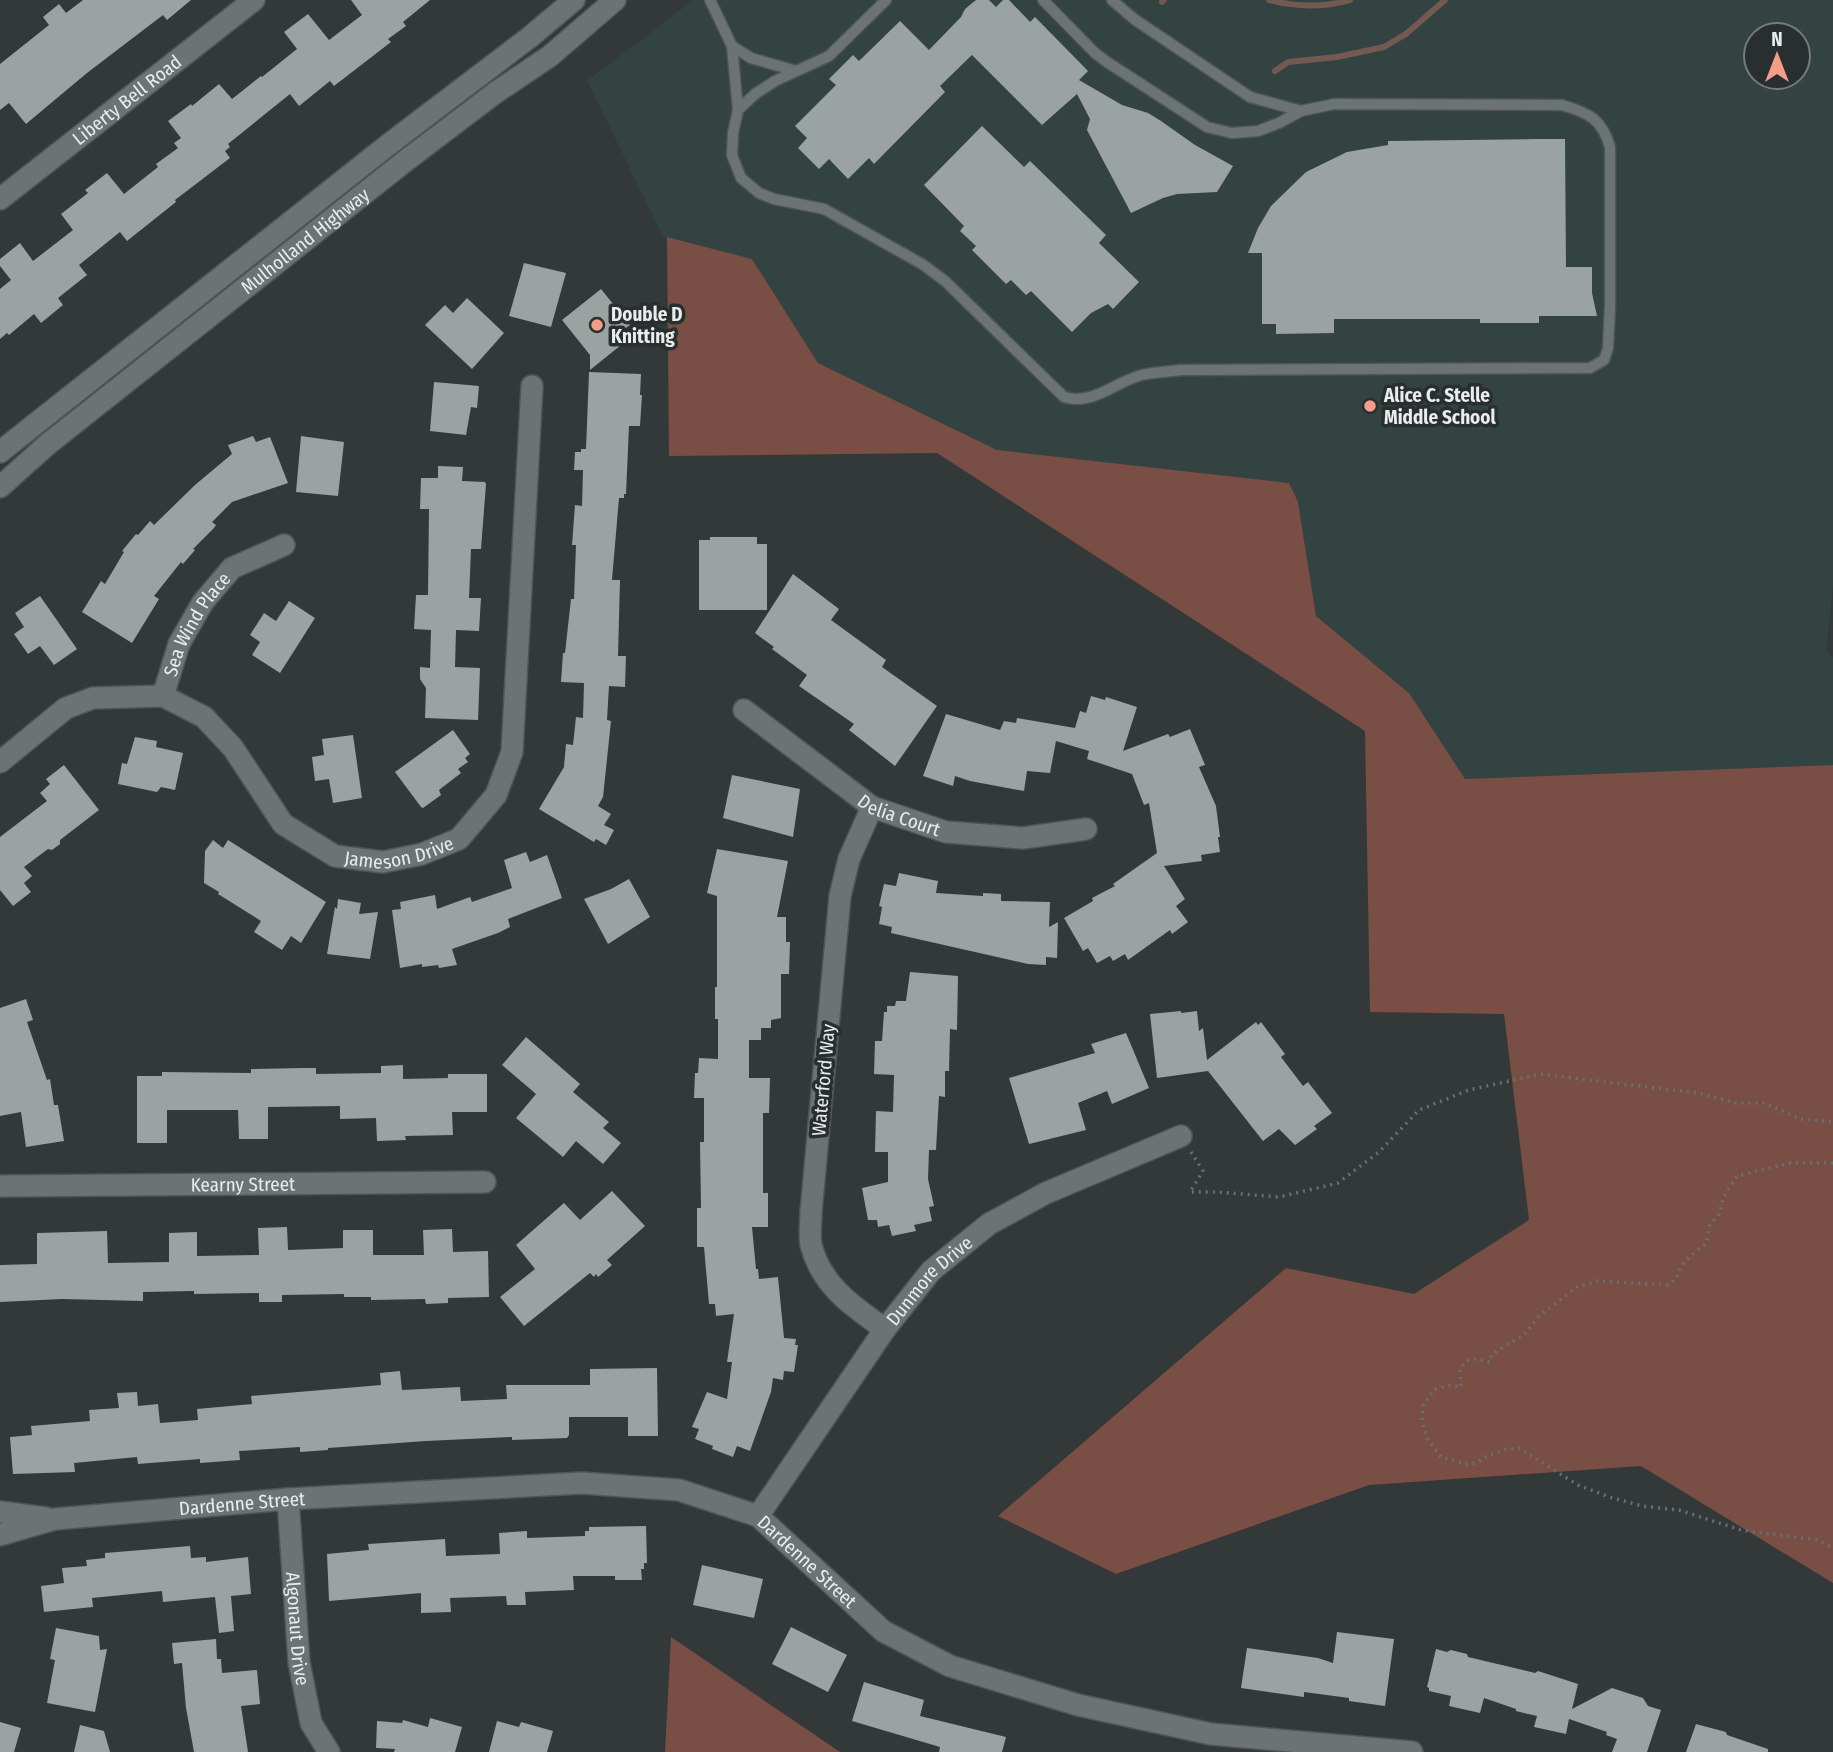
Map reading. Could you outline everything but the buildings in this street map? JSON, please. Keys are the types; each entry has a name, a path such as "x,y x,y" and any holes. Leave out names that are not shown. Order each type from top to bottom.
{"street":[{"name":"Liberty Bell Road","path":"0,199 254,0"},
{"name":"Mulholland Highway","path":"0,452 574,0"},
{"name":"Mulholland Highway","path":"0,486 48,444 404,162 495,93 550,56 615,0"},
{"name":"Jameson Drive","path":"0,762 66,708 93,698 163,696 204,717 233,748 283,824 335,856 383,862 422,854 459,839 496,795 512,752 532,386"},
{"name":"Sea Wind Place","path":"163,696 179,644 203,602 232,568 284,545"},
{"name":"Delia Court","path":"744,710 872,807 946,832 1023,838 1086,829"},
{"name":"Waterford Way","path":"872,807 849,859 840,896 811,1212 811,1243 823,1276 850,1305 885,1329"},
{"name":"Dunmore Drive","path":"758,1516 885,1329 931,1271 989,1224 1046,1194 1181,1136"},
{"name":"Kearny Street","path":"0,1186 485,1182"},
{"name":"Dardenne Street","path":"0,1535 55,1519 288,1499 582,1483 679,1490 758,1516 883,1631 950,1666 1078,1705 1211,1734 1412,1752"},
{"name":"Algonaut Drive","path":"288,1499 299,1662 311,1723 329,1752"},
{"name":"Dardenne Street","path":"0,1512 55,1519"}],"lane":[{"path":"710,0 732,46 738,110 732,155 741,177 759,193 774,199 824,209 922,264 945,282 1064,397 1075,401 1087,399 1140,376 1180,370 1590,368 1604,360 1608,348 1610,306 1610,147 1606,132 1584,112 1562,105 1334,104 1301,111 1258,131 1232,133 1207,127 1095,53 1043,0"},
{"path":"738,110 755,94 829,56 886,0"},
{"path":"1112,0 1134,19 1250,97 1301,111"},
{"path":"732,46 751,58 796,71"}],"path":[{"path":"1181,1136 1203,1171 1190,1192 1279,1197 1338,1183 1379,1152 1419,1110 1469,1090 1540,1074 1698,1093 1735,1104 1763,1103 1801,1119 1833,1122"},
{"path":"1833,1163 1791,1163 1737,1175 1723,1198 1719,1213 1710,1224 1706,1244 1690,1256 1679,1269 1677,1278 1668,1284 1598,1281 1577,1287 1538,1317 1525,1334 1492,1354 1490,1362 1466,1360 1460,1369 1461,1387 1451,1385 1435,1389 1423,1404 1422,1422 1427,1438 1441,1457 1465,1464 1476,1463 1487,1455 1519,1448 1578,1485 1609,1497 1642,1506 1679,1510 1741,1530 1809,1539 1833,1548"}],"shaded area":[{"name":"Alice C. Stelle Middle School","path":"693,0 1833,0 1833,587 1826,651 1833,657 1833,765 1465,779 1409,693 1316,616 1298,502 1289,483 997,450 818,363 752,259 663,236 587,81"},
{"path":"667,237 752,259 818,363 997,450 1289,483 1298,502 1316,616 1409,693 1465,779 1833,765 1833,1583 1641,1466 1369,1485 1116,1574 998,1516 1286,1268 1414,1294 1529,1220 1504,1014 1370,1012 1365,731 937,453 669,456"},
{"path":"671,1637 840,1752 665,1752"}],"waterway":[{"path":"1269,0 1309,6 1350,0"},
{"path":"1275,71 1288,62 1337,57 1384,47 1406,34 1445,0"}],"place":[{"name":"Double D Knitting","path":"597,325"},
{"name":"Alice C. Stelle Middle School","path":"1370,406"}]}
